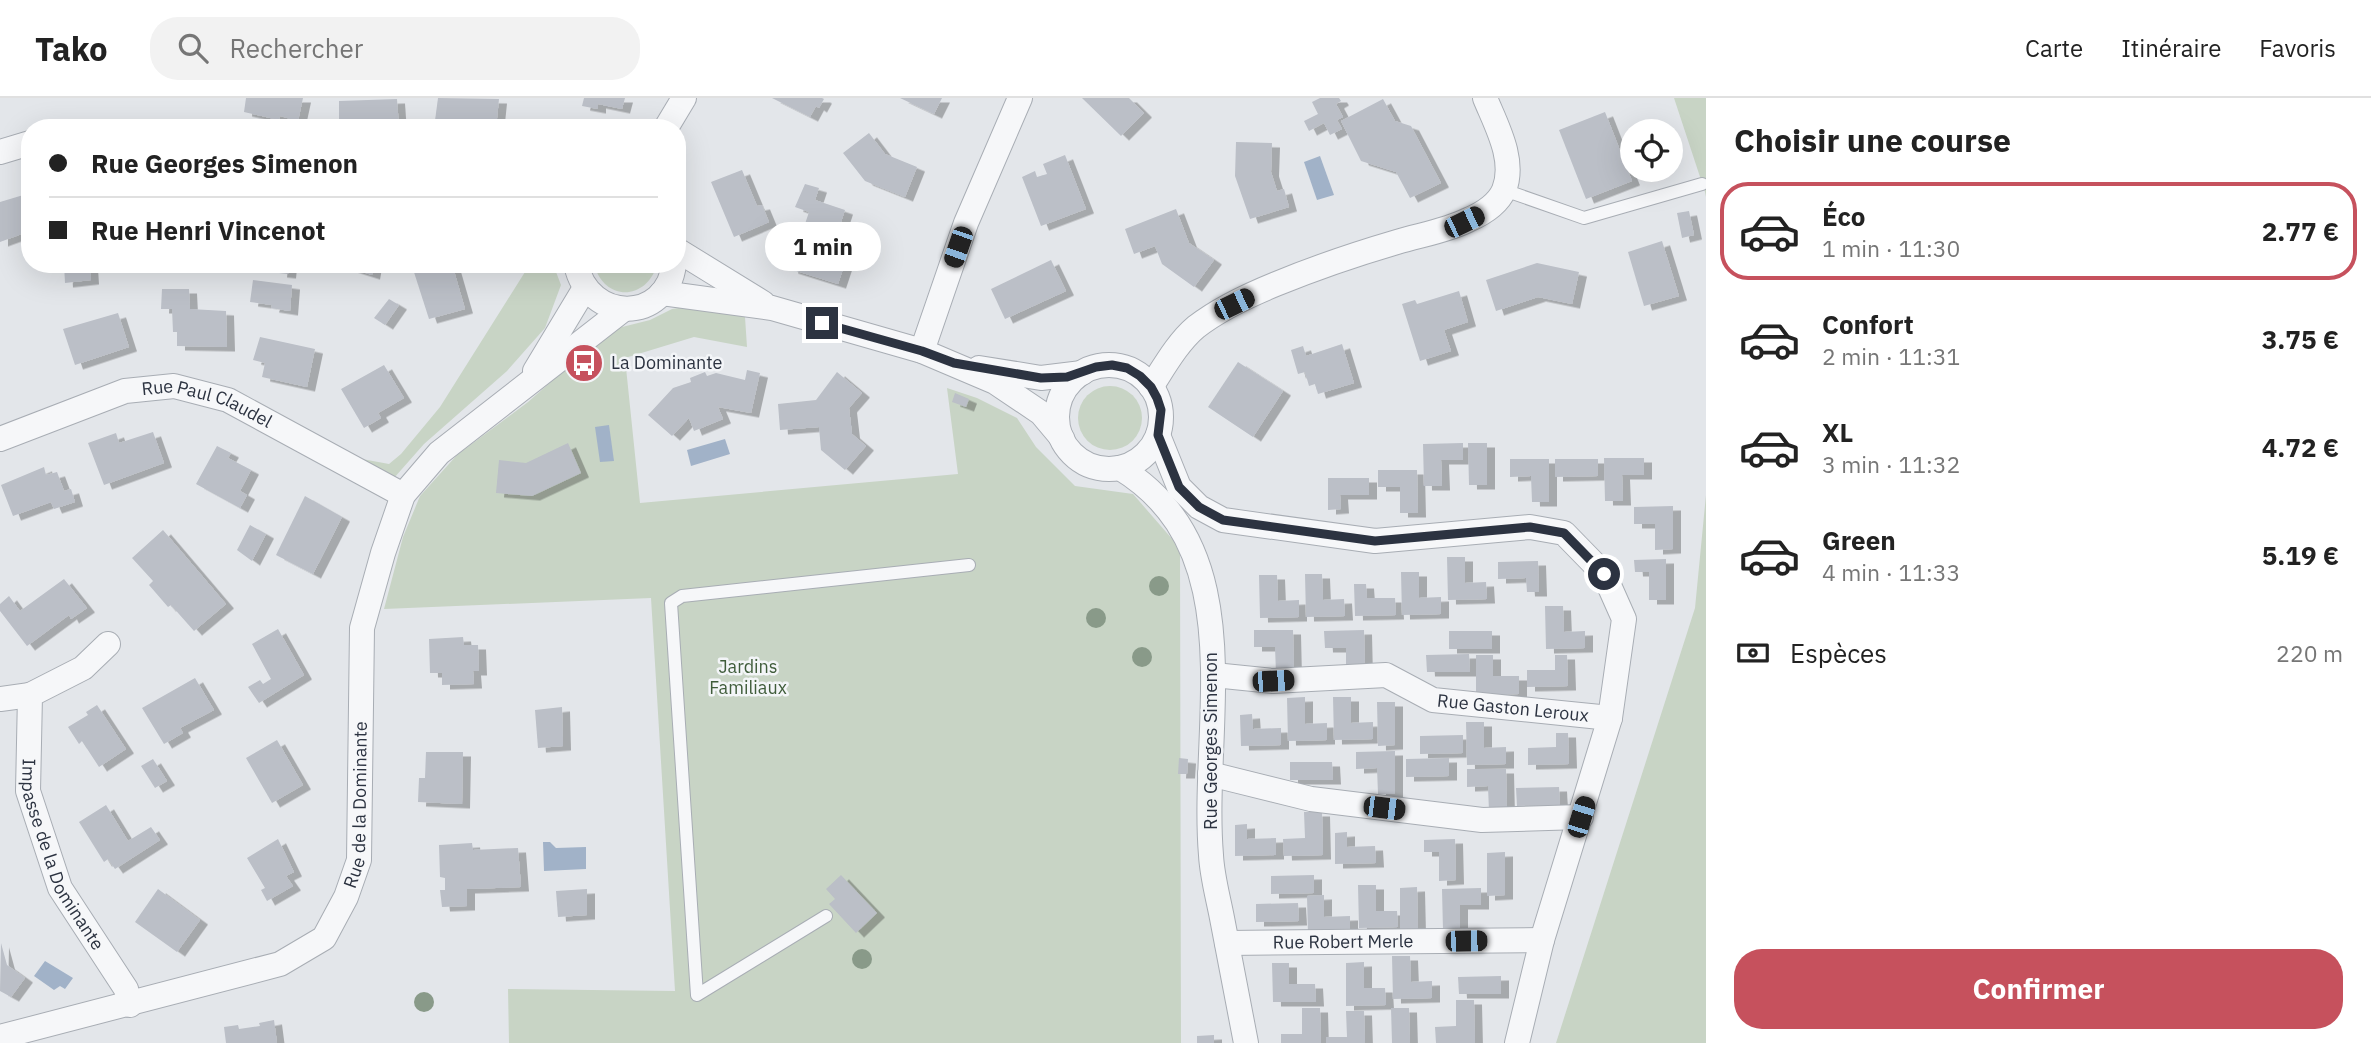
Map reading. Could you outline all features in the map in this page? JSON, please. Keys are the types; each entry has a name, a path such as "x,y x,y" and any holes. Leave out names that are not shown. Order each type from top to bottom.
{"street":[{"path":"922,351 966,223 1020,98"},
{"path":"1151,387 1172,355 1195,328 1234,304 1275,284 1464,222 1497,201 1504,190 1507,159 1501,136 1485,98"},
{"path":"0,152 21,146"},
{"path":"686,255 772,308"},
{"path":"578,273 585,288 596,299 609,307 624,309"},
{"path":"672,273 662,293 772,308 922,351 954,363 995,382 1041,414 1071,453 1093,467 1120,468 1130,465 1147,453 1158,435 1161,410 1151,387 1140,376 1119,367 1096,367 1067,377 1041,378 954,363"},
{"name":"Rue de la Dominante","path":"526,385 585,288"},
{"name":"Rue de la Dominante","path":"0,1037 281,964 324,938 346,897 359,860 362,628 403,495 439,453 526,385 624,309 651,302 662,293"},
{"path":"1062,438 1058,409 1062,395 1082,373"},
{"name":"Rue Paul Claudel","path":"0,439 125,391 174,386 229,400 403,495"},
{"path":"1158,435 1179,487 1199,507 1223,520 1375,541 1530,527 1564,533 1604,574 1625,620 1610,718 1542,940 1517,1043"},
{"name":"Rue Georges Simenon","path":"1120,468 1142,482 1161,501 1183,531 1198,563 1210,618 1214,675 1210,774 1211,856 1246,1043"},
{"path":"0,699 30,695 83,668 108,645"},
{"name":"Rue Gaston Leroux","path":"1214,675 1273,681 1385,675 1433,700 1610,718"},
{"name":"Impasse de la Dominante","path":"30,695 28,791 60,888 126,989 130,1004"},
{"path":"1210,774 1311,799 1482,820 1581,817"},
{"name":"Rue Robert Merle","path":"1227,943 1542,940"}],"lane":[{"path":"1504,190 1584,218 1702,184"},
{"path":"826,916 697,995 671,603 682,596 969,565"}],"green space":[{"path":"1674,98 1706,98 1706,197 1683,119"},
{"path":"524,273 556,273 561,285 545,328 507,371 424,444 394,478 362,459 389,464 401,454 440,407"},
{"path":"598,273 654,273 635,291 625,292 615,291"},
{"name":"Jardins Familiaux","path":"692,306 745,317 747,347 694,337 625,358 640,503 958,474 947,388 977,398 1017,418 1036,447 1075,486 1133,494 1180,548 1181,1043 509,1043 508,989 675,991 651,598 384,609 403,537 420,496 457,455 528,402 603,336 622,327 650,320 672,309"},
{"path":"1110,386 1128,392 1136,400 1142,418 1136,436 1128,444 1110,450 1092,444 1084,436 1078,418 1084,400 1092,392"},
{"path":"1706,495 1706,1043 1556,1043 1695,608"}],"water":[{"path":"1320,156 1334,195 1317,200 1304,162"},
{"path":"609,425 614,461 600,462 595,427"},
{"path":"725,439 730,454 691,466 687,450"},
{"path":"543,842 550,842 556,848 586,847 586,869 544,871"},
{"path":"45,961 73,978 65,989 60,986 54,990 34,976"}],"building":[{"path":"246,98 303,98 298,119 280,116 279,119 275,119 244,112"},
{"path":"438,98 499,99 497,119 435,119"},
{"path":"584,98 625,98 622,109 598,104 598,109 582,106"},
{"path":"772,98 822,98 824,99 810,117"},
{"path":"900,98 942,98 934,114"},
{"path":"1082,98 1129,98 1144,113 1121,136"},
{"path":"1320,98 1339,98 1341,101 1336,104 1343,117 1337,120 1342,129 1330,135 1324,123 1309,131 1304,121 1318,114 1312,102"},
{"path":"397,99 398,119 339,119 339,101"},
{"path":"1383,99 1395,121 1411,126 1441,183 1410,198 1396,172 1361,161 1341,121"},
{"path":"1605,112 1620,150 1620,182 1629,182 1586,199 1559,130"},
{"path":"869,133 885,154 917,167 905,197 865,181 843,153"},
{"path":"1236,142 1272,143 1271,172 1277,191 1284,189 1289,207 1250,219 1235,176"},
{"path":"1065,155 1086,209 1041,226 1022,177 1035,171 1037,177 1047,174 1043,164"},
{"path":"742,170 757,206 762,205 769,222 734,237 711,182"},
{"path":"805,184 819,188 815,200 845,210 829,259 845,263 838,284 790,269 809,212 795,207"},
{"path":"21,196 21,234 0,242 0,202"},
{"path":"1176,209 1189,243 1214,260 1194,287 1162,264 1155,246 1134,254 1125,229"},
{"path":"1689,211 1694,235 1682,238 1677,213"},
{"path":"1662,241 1679,296 1644,306 1628,252"},
{"path":"1051,260 1066,291 1005,319 991,289"},
{"path":"1537,263 1579,272 1572,304 1538,297 1496,311 1486,280"},
{"path":"64,273 91,273 91,280 65,283"},
{"path":"414,273 455,273 465,309 429,319"},
{"path":"253,280 292,285 290,311 250,302"},
{"path":"162,289 189,289 190,309 226,311 227,347 177,346 172,309 161,309"},
{"path":"1459,291 1468,322 1444,330 1451,351 1420,361 1402,304 1415,300 1417,304"},
{"path":"389,299 399,305 385,325 374,318"},
{"path":"118,313 129,347 75,365 63,329"},
{"path":"260,337 315,349 307,387 262,377 265,363 253,360"},
{"path":"1342,344 1354,383 1318,394 1315,384 1309,386 1305,372 1298,374 1291,350 1303,346 1306,356"},
{"path":"1238,362 1283,391 1253,437 1208,407"},
{"path":"384,365 404,398 378,413 381,418 364,428 341,389"},
{"path":"747,370 760,373 751,413 718,407 723,419 694,431 689,418 672,436 648,415 673,388 691,382 690,378 705,372 707,376 716,373 745,380"},
{"path":"837,372 862,393 849,408 852,434 866,446 845,470 821,450 819,427 780,430 778,404 816,400"},
{"path":"955,393 969,399 966,407 952,402"},
{"path":"153,432 164,463 104,485 88,443 116,433 119,443"},
{"path":"568,443 581,473 532,496 496,493 499,460 526,463"},
{"path":"1463,443 1463,460 1441,460 1442,486 1424,486 1423,444"},
{"path":"1468,443 1487,443 1487,485 1469,485"},
{"path":"217,446 231,453 228,458 251,470 240,491 247,495 240,508 196,484"},
{"path":"1604,458 1644,458 1644,475 1622,475 1623,501 1605,501"},
{"path":"1510,459 1549,459 1549,502 1532,502 1531,476 1510,477"},
{"path":"1555,459 1598,459 1598,476 1555,477"},
{"path":"44,467 46,475 57,472 64,491 71,489 75,502 54,509 51,502 13,516 1,485"},
{"path":"1378,470 1417,470 1418,513 1400,513 1400,487 1378,487"},
{"path":"1328,478 1369,478 1369,495 1340,495 1341,509 1328,510"},
{"path":"305,496 342,517 313,574 276,555"},
{"path":"1673,506 1673,549 1655,550 1655,524 1634,524 1634,507"},
{"path":"250,525 266,534 252,561 237,550"},
{"path":"163,530 226,604 194,631 149,585 153,581 132,558"},
{"path":"1447,557 1465,557 1465,583 1486,582 1487,599 1448,600"},
{"path":"1666,559 1666,600 1649,600 1649,572 1635,572 1634,560"},
{"path":"1538,561 1539,592 1527,592 1526,578 1498,579 1498,562"},
{"path":"1401,572 1419,572 1419,598 1441,597 1441,614 1402,615"},
{"path":"1305,574 1322,574 1323,600 1344,599 1345,616 1306,617"},
{"path":"1259,575 1277,575 1278,601 1299,600 1299,617 1260,618"},
{"path":"64,579 87,608 71,619 69,615 27,646 0,611 0,604 9,596 20,611"},
{"path":"1354,584 1366,584 1367,598 1395,598 1396,615 1355,616"},
{"path":"1545,606 1563,606 1564,632 1585,631 1585,648 1546,649"},
{"path":"278,629 304,675 259,703 248,687 260,680 263,684 271,679 252,644"},
{"path":"1254,630 1293,630 1294,673 1276,673 1275,647 1254,647"},
{"path":"1364,630 1365,673 1346,674 1346,648 1325,648 1324,631"},
{"path":"1449,631 1492,631 1492,649 1449,649"},
{"path":"463,637 464,645 478,645 479,671 473,671 474,684 442,685 442,673 430,673 429,639"},
{"path":"1469,654 1470,672 1427,672 1426,655"},
{"path":"1476,655 1493,655 1493,676 1519,676 1519,694 1476,695"},
{"path":"1555,655 1567,655 1568,686 1527,687 1527,670 1555,670"},
{"path":"195,678 214,710 180,728 183,733 164,744 142,708"},
{"path":"1305,697 1305,724 1327,723 1327,740 1288,741 1287,698"},
{"path":"1333,697 1351,697 1351,723 1373,722 1373,739 1334,740"},
{"path":"1377,702 1395,702 1395,745 1378,746"},
{"path":"97,705 126,749 99,767 82,741 79,744 68,727 88,715 86,712"},
{"path":"562,707 563,746 538,748 535,710"},
{"path":"1252,714 1253,729 1281,728 1281,745 1241,746 1240,715"},
{"path":"1466,722 1484,722 1484,748 1506,747 1506,764 1467,765"},
{"path":"1556,733 1568,733 1569,764 1528,765 1528,748 1556,747"},
{"path":"1463,735 1463,753 1420,754 1420,736"},
{"path":"277,740 303,785 272,803 246,758"},
{"path":"1395,751 1395,794 1378,794 1377,768 1356,769 1356,752"},
{"path":"426,752 463,752 462,804 418,802 419,778 425,778"},
{"path":"1179,758 1188,759 1187,774 1178,774"},
{"path":"1449,758 1449,776 1406,777 1406,759"},
{"path":"153,759 167,781 155,788 141,766"},
{"path":"1290,762 1332,762 1333,780 1290,780"},
{"path":"1467,769 1506,769 1507,812 1489,812 1488,786 1467,787"},
{"path":"1559,787 1560,805 1517,806 1516,788"},
{"path":"106,805 128,841 151,827 160,840 115,869 108,859 104,862 79,822"},
{"path":"1304,812 1322,812 1323,855 1284,856 1283,839 1305,838"},
{"path":"1247,824 1247,839 1276,838 1276,855 1235,856 1235,825"},
{"path":"1347,832 1347,847 1375,846 1376,863 1335,864 1335,833"},
{"path":"278,839 294,872 286,876 293,886 267,901 261,890 265,888 247,858"},
{"path":"1455,839 1456,880 1439,881 1439,852 1424,852 1424,840"},
{"path":"472,843 473,850 518,848 521,887 467,889 467,906 442,907 440,890 445,890 445,878 440,877 439,845"},
{"path":"1505,852 1505,895 1487,896 1487,853"},
{"path":"841,875 877,913 856,933 829,904 835,899 826,889"},
{"path":"1314,875 1314,893 1271,894 1271,876"},
{"path":"1358,885 1376,885 1376,911 1397,911 1398,927 1359,928"},
{"path":"1417,887 1418,930 1400,931 1400,888"},
{"path":"1481,888 1481,905 1460,905 1460,931 1443,931 1442,889"},
{"path":"158,889 200,920 177,952 135,922"},
{"path":"587,889 587,915 558,917 556,891"},
{"path":"1324,895 1324,917 1350,916 1350,934 1308,935 1307,896"},
{"path":"1298,903 1299,921 1256,922 1256,904"},
{"path":"1,943 7,965 25,978 11,997 0,991"},
{"path":"1392,956 1410,956 1411,982 1432,981 1432,998 1393,999"},
{"path":"1364,962 1364,988 1385,988 1386,1005 1346,1006 1346,963"},
{"path":"1272,963 1289,963 1289,984 1315,984 1316,1002 1273,1002"},
{"path":"1501,976 1501,994 1459,994 1458,977"},
{"path":"1456,1000 1474,1000 1475,1043 1436,1043 1435,1027 1456,1026"},
{"path":"1302,1008 1320,1008 1321,1043 1281,1043 1281,1034 1302,1034"},
{"path":"1391,1008 1409,1008 1410,1043 1392,1043"},
{"path":"1346,1011 1364,1011 1365,1043 1326,1043 1326,1037 1347,1037"},
{"path":"274,1020 277,1043 226,1043 224,1027 238,1025 239,1029 260,1026 259,1023"},
{"path":"1214,1035 1214,1043 1197,1043 1197,1036"}],"place":[{"name":"La Dominante","path":"584,363"}],"route":[{"path":"822,323 922,351 954,363 1041,378 1067,377 1096,367 1112,365 1127,368 1151,387 1157,398 1161,410 1158,435 1179,487 1199,507 1223,520 1375,541 1530,527 1564,533 1604,574"}]}
